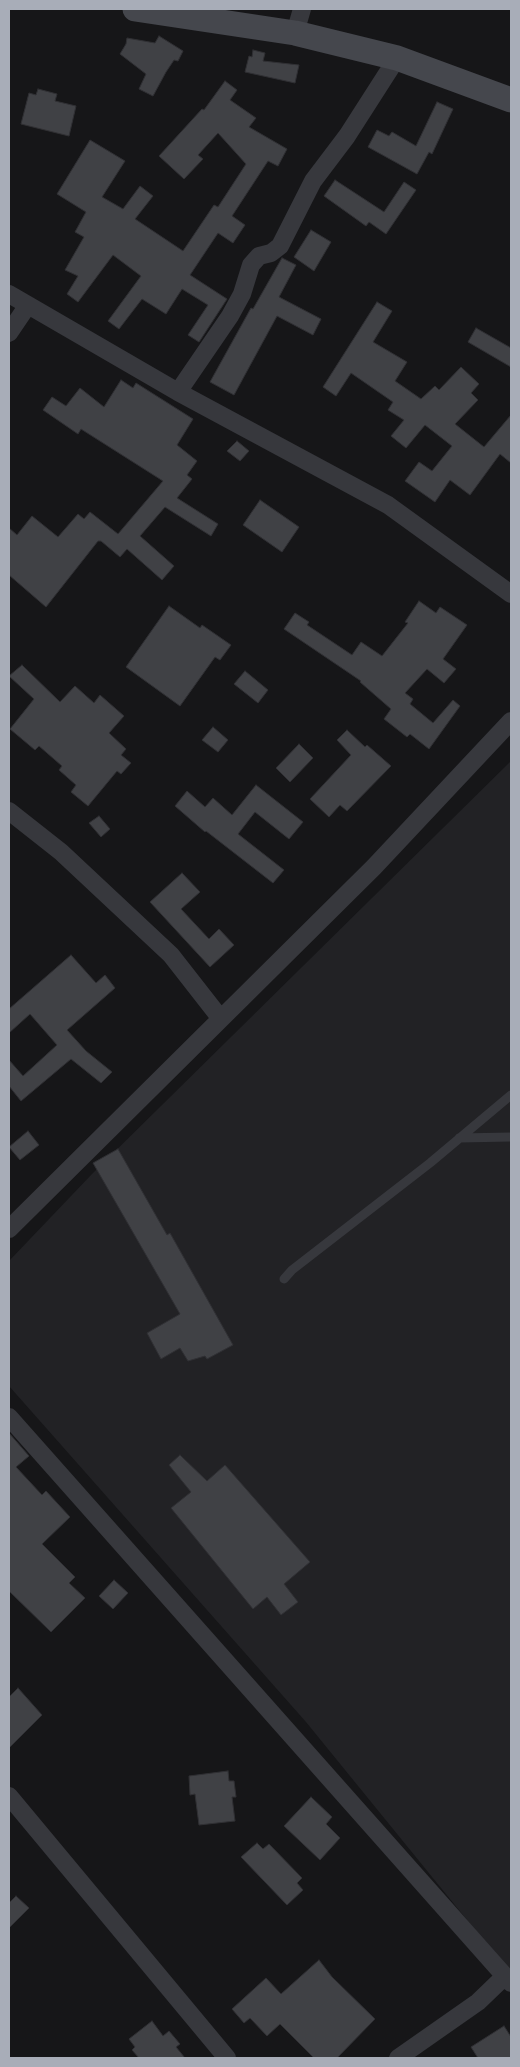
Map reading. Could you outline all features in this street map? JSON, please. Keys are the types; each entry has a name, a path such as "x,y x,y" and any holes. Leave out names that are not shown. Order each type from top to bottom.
{"main road":[{"path":"135,9 295,33 397,58 511,100"}],"street":[{"path":"295,33 302,9"},
{"path":"178,392 230,316 242,294 251,264 259,256 271,253 280,246 313,181 348,136 397,58"},
{"path":"9,294 178,392 388,506 511,594"},
{"path":"9,333 28,305"},
{"path":"9,1229 374,867 511,722"},
{"path":"9,811 61,852 171,955 221,1019"},
{"path":"9,1417 508,1980 398,2058"},
{"path":"9,1796 227,2058"}],"lane":[{"path":"284,1279 292,1270 511,1095"},
{"path":"459,1138 511,1137"}],"shaded area":[{"path":"511,761 511,1974 306,1722 9,1386 9,1261 92,1174"}],"building":[{"path":"159,36 183,51 178,61 174,60 166,72 153,96 139,89 146,74 120,54 127,38 155,43"},
{"path":"253,50 265,53 263,61 299,65 295,83 245,72 249,56 252,57"},
{"path":"225,81 237,90 230,100 256,118 249,127 287,149 278,166 268,161 232,216 245,225 233,243 218,233 190,275 227,299 199,342 188,335 208,305 182,289 166,314 142,299 119,329 108,321 141,276 113,255 78,302 67,294 78,276 65,270 84,237 75,232 86,212 57,194 90,140 125,161 102,197 123,209 140,186 153,196 135,219 183,251 214,205 218,207 246,164 218,133 198,155 203,159 184,179 159,156 202,109 204,110"},
{"path":"38,89 57,94 55,101 76,106 69,136 21,124 29,93 36,95"},
{"path":"437,102 453,109 432,154 429,152 417,174 368,147 377,130 389,136 392,132 416,146"},
{"path":"335,180 384,212 404,182 416,190 386,234 369,222 366,226 324,196"},
{"path":"311,230 331,242 314,271 294,257"},
{"path":"282,258 296,265 279,297 321,319 313,335 277,316 234,395 210,382 251,308 253,309"},
{"path":"377,302 392,311 373,342 407,362 395,381 421,399 435,386 439,390 461,367 479,384 471,393 478,400 455,424 484,447 511,415 511,463 500,454 470,495 450,480 435,502 405,481 419,462 432,471 452,446 425,425 406,448 391,436 404,420 388,410 393,402 351,373 336,396 323,387"},
{"path":"476,328 511,348 511,367 468,342"},
{"path":"121,380 133,388 136,383 193,419 177,445 197,461 187,475 192,479 177,498 218,524 211,536 165,507 140,536 174,566 162,580 127,549 120,557 101,541 98,541 46,607 9,575 9,528 17,535 32,516 58,537 78,514 84,519 90,512 118,534 163,481 81,429 78,434 43,410 52,397 66,406 80,388 104,407"},
{"path":"237,441 249,451 240,461 227,451"},
{"path":"260,500 299,527 282,552 243,525"},
{"path":"419,601 436,613 440,607 467,625 443,659 456,669 444,683 427,669 405,693 413,699 410,704 433,723 453,700 460,706 429,749 410,734 407,737 384,719 391,709 361,681 284,629 295,613 309,622 307,625 352,655 361,642 382,656 408,623 405,622"},
{"path":"169,606 200,628 202,625 231,645 220,660 215,657 180,706 126,667"},
{"path":"22,665 60,702 75,686 94,703 100,695 124,716 109,733 126,749 121,755 131,763 121,774 117,771 88,806 71,792 76,785 59,770 62,766 39,746 35,750 10,729 34,699 9,676"},
{"path":"245,671 268,690 258,703 234,684"},
{"path":"213,727 228,740 218,752 202,740"},
{"path":"347,730 365,747 367,745 391,766 347,811 340,805 329,817 310,799 351,755 337,740"},
{"path":"299,744 313,758 290,782 276,768"},
{"path":"256,785 303,822 289,839 255,812 238,834 284,870 273,883 205,832 175,806 187,791 205,807 213,798 232,815"},
{"path":"99,816 110,829 101,837 89,823"},
{"path":"182,873 200,892 181,909 209,939 219,929 234,945 210,967 150,902"},
{"path":"71,955 96,983 105,975 115,988 67,1030 86,1051 112,1072 101,1083 71,1059 21,1101 9,1086 9,1060 23,1076 57,1045 30,1014 9,1033 9,1009"},
{"path":"28,1131 39,1145 20,1160 9,1147"},
{"path":"118,1149 167,1235 170,1233 233,1345 207,1359 205,1356 188,1361 180,1348 161,1359 147,1333 180,1314 93,1163"},
{"path":"9,1433 29,1456 16,1467 42,1495 46,1491 70,1517 42,1544 75,1577 69,1583 85,1598 51,1632 9,1591"},
{"path":"180,1455 207,1481 225,1465 310,1562 284,1584 298,1602 281,1615 267,1597 253,1609 171,1508 191,1492 169,1465"},
{"path":"114,1580 128,1593 113,1609 99,1596"},
{"path":"18,1688 42,1715 9,1748 9,1697"},
{"path":"228,1771 229,1781 234,1781 236,1797 232,1797 235,1821 199,1825 195,1794 190,1795 189,1776"},
{"path":"311,1797 332,1817 326,1824 340,1838 320,1860 284,1826"},
{"path":"257,1843 263,1849 269,1844 302,1878 297,1883 303,1890 287,1905 241,1857"},
{"path":"16,1896 29,1908 9,1928 9,1903"},
{"path":"319,1960 332,1977 375,2019 337,2058 314,2058 280,2024 267,2036 250,2018 244,2023 232,2009 266,1978 281,1994"},
{"path":"152,2021 163,2036 169,2031 180,2044 176,2047 185,2058 139,2058 132,2050 135,2047 129,2039"},
{"path":"504,2026 511,2037 511,2058 478,2058 471,2047"}]}
